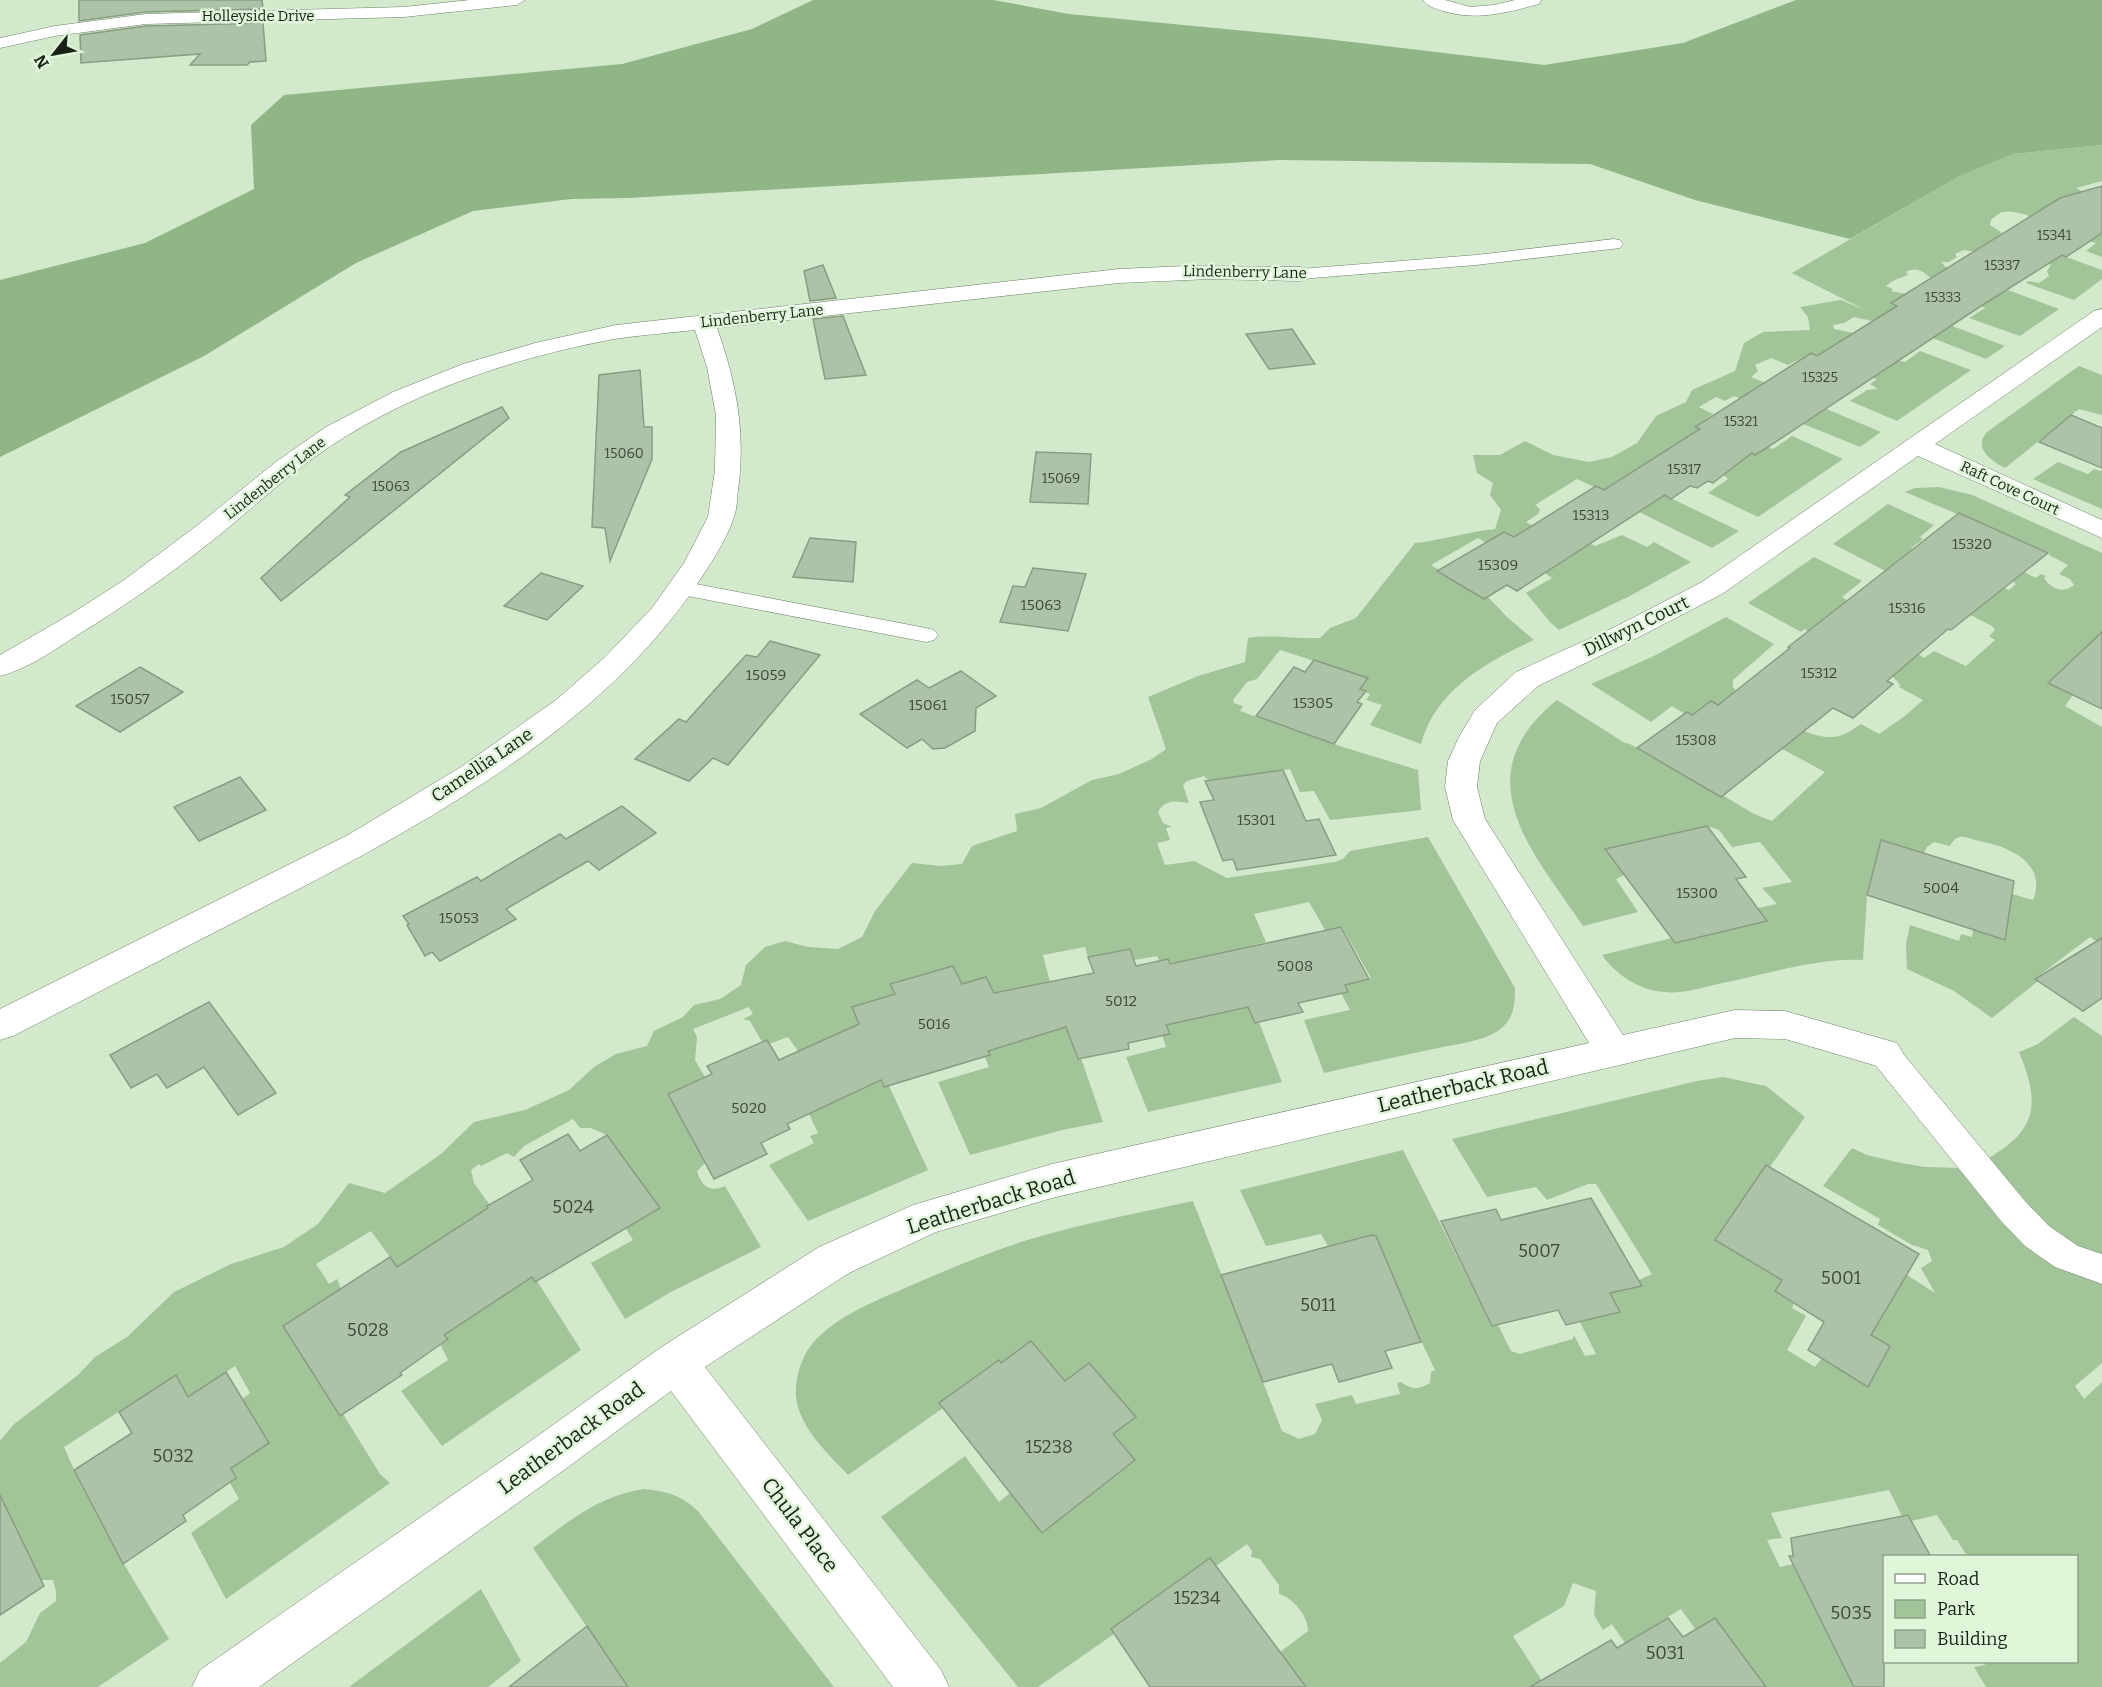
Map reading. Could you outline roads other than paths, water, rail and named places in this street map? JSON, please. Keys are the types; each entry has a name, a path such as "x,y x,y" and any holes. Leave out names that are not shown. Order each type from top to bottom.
{"street":[{"name":"Holleyside Drive","path":"0,43 55,31 146,19 404,12 517,0"},
{"path":"1431,0 1452,10 1475,13 1489,12 1533,0"},
{"name":"Lindenberry Lane","path":"0,667 46,643 126,591 208,530 288,464 335,432 397,399 493,361 560,343 616,332 1119,276 1202,271 1300,274"},
{"name":"Dillwyn Court","path":"1614,1052 1469,820 1461,787 1464,761 1486,717 1527,679 1625,633 1712,588 2102,316"},
{"name":"Camellia Lane","path":"0,1026 360,843 472,775 567,706 614,665 662,614 697,564 721,517 728,470 728,416 720,367 704,322"},
{"name":"Raft Cove Court","path":"1918,446 2102,530"},
{"name":"Leatherback Road","path":"217,1687 548,1455 675,1362 834,1260 927,1217 1052,1181 1735,1024 1785,1025 1884,1053"},
{"name":"Chula Place","path":"675,1362 924,1687"}],"lane":[{"name":"Lindenberry Lane","path":"1300,274 1476,260 1614,244"},
{"path":"680,588 926,635"},
{"path":"1884,1053 2013,1211 2037,1236 2067,1257 2102,1269"}]}
